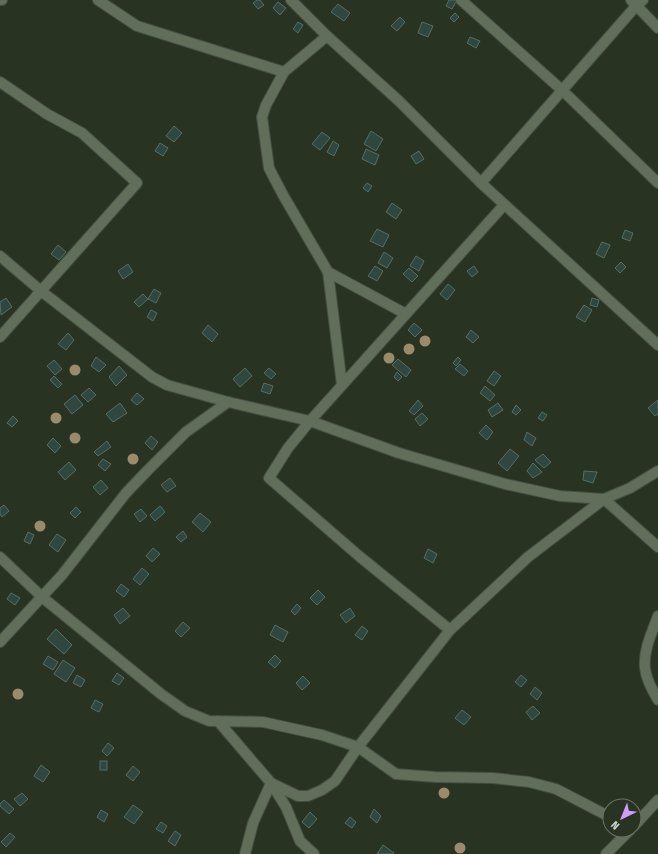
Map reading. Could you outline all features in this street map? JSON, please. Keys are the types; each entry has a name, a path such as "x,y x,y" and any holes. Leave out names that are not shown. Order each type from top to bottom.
{"street":[{"path":"98,0 137,26 284,72"},
{"path":"291,0 327,36 399,101 504,205 658,345"},
{"path":"461,0 563,90 658,183"},
{"path":"481,183 563,90 637,2 658,28"},
{"path":"327,36 284,72 266,105 262,117 269,168 328,272 342,385"},
{"path":"0,82 47,114 82,132 137,183 0,337"},
{"path":"450,630 359,556 269,478 288,448 310,421 504,205"},
{"path":"0,256 41,291 152,377 167,385 228,402 310,421 399,453 506,484 560,496 604,498 658,547"},
{"path":"328,272 406,314"},
{"path":"0,642 70,565 126,493 186,432 228,402"},
{"path":"271,783 298,796 308,796 322,790 335,781 358,747 450,630 528,557 604,498 630,488 658,471"},
{"path":"0,557 42,597 161,694 185,711 209,721 263,722 322,735 358,747 396,774 435,777 493,778 529,782 556,789 602,812"},
{"path":"658,616 647,646 645,668 650,686 658,700"},
{"path":"218,721 271,783 286,807 300,841 314,854"},
{"path":"245,854 253,823 271,783"},
{"path":"642,817 658,800"},
{"path":"606,854 622,838"}],"building":[{"path":"260,0 264,5 258,9 253,3"},
{"path":"449,0 457,0 452,9 446,6"},
{"path":"278,2 286,8 280,15 273,8"},
{"path":"338,4 350,13 344,21 331,12"},
{"path":"455,13 459,17 454,22 450,18"},
{"path":"400,17 405,22 397,31 391,26"},
{"path":"298,22 303,25 298,33 293,29"},
{"path":"422,22 433,26 428,37 418,33"},
{"path":"470,37 480,41 476,48 467,43"},
{"path":"174,126 182,133 174,142 166,136"},
{"path":"371,131 383,139 376,151 364,144"},
{"path":"322,132 330,138 320,150 312,144"},
{"path":"333,141 339,145 334,156 327,152"},
{"path":"160,143 168,148 163,156 155,151"},
{"path":"366,149 379,155 375,165 362,159"},
{"path":"419,151 424,159 416,164 411,156"},
{"path":"367,183 372,186 368,192 363,188"},
{"path":"392,203 402,210 396,219 386,212"},
{"path":"377,229 389,235 383,247 370,241"},
{"path":"625,230 633,233 630,241 622,238"},
{"path":"602,242 610,245 604,258 596,254"},
{"path":"58,245 66,252 59,260 51,254"},
{"path":"384,252 393,258 387,268 378,263"},
{"path":"416,256 424,261 419,271 410,266"},
{"path":"621,262 626,267 620,273 615,268"},
{"path":"128,264 133,272 123,279 118,271"},
{"path":"375,266 383,271 377,281 368,276"},
{"path":"474,266 478,272 472,277 467,271"},
{"path":"409,268 418,276 412,282 403,274"},
{"path":"448,284 455,290 447,300 440,294"},
{"path":"154,289 161,293 156,303 148,299"},
{"path":"143,294 148,299 139,307 134,302"},
{"path":"6,298 12,307 1,315 0,302"},
{"path":"592,298 599,300 597,307 590,305"},
{"path":"584,305 592,310 585,322 576,317"},
{"path":"151,310 157,313 153,321 147,317"},
{"path":"414,323 422,330 415,337 408,330"},
{"path":"208,325 218,334 212,342 202,333"},
{"path":"471,330 479,337 473,343 466,337"},
{"path":"68,333 74,340 66,350 58,344"},
{"path":"96,357 106,365 99,372 91,366"},
{"path":"458,357 461,360 456,366 453,363"},
{"path":"398,359 411,370 406,377 392,365"},
{"path":"54,360 62,369 55,375 47,366"},
{"path":"460,364 468,371 464,376 455,369"},
{"path":"119,366 127,375 116,386 109,377"},
{"path":"245,368 252,376 240,387 233,379"},
{"path":"269,368 276,374 271,379 264,373"},
{"path":"494,371 501,376 494,386 487,381"},
{"path":"397,372 402,377 398,381 394,377"},
{"path":"54,376 62,384 58,388 50,380"},
{"path":"264,383 273,386 270,394 261,391"},
{"path":"485,386 495,395 490,401 480,393"},
{"path":"89,388 96,395 88,402 81,395"},
{"path":"137,393 144,399 137,405 131,400"},
{"path":"75,395 83,405 72,414 64,404"},
{"path":"418,400 423,406 414,415 409,411"},
{"path":"658,400 658,414 655,416 648,408"},
{"path":"120,403 127,413 113,422 106,414"},
{"path":"498,403 503,410 492,417 488,410"},
{"path":"516,405 521,410 516,415 512,412"},
{"path":"542,412 547,415 543,421 538,418"},
{"path":"422,413 428,419 420,426 415,419"},
{"path":"13,416 18,421 12,427 7,423"},
{"path":"486,425 493,432 487,440 479,433"},
{"path":"527,432 536,438 532,446 524,440"},
{"path":"151,436 158,442 152,450 145,443"},
{"path":"53,438 61,446 55,453 47,445"},
{"path":"107,441 111,447 98,456 94,452"},
{"path":"510,449 519,456 507,471 498,463"},
{"path":"543,454 551,462 544,468 535,460"},
{"path":"103,459 111,464 105,471 98,465"},
{"path":"69,462 76,470 65,480 58,472"},
{"path":"533,463 542,472 533,478 527,471"},
{"path":"584,471 597,472 593,483 583,480"},
{"path":"170,478 176,486 167,492 161,485"},
{"path":"101,480 108,488 100,495 93,487"},
{"path":"4,505 9,511 2,517 0,514 0,508"},
{"path":"160,506 165,512 155,521 150,515"},
{"path":"76,507 81,512 75,518 70,513"},
{"path":"141,509 147,516 140,522 134,514"},
{"path":"200,513 211,522 203,532 192,522"},
{"path":"183,531 187,537 181,542 176,537"},
{"path":"28,532 34,535 30,544 24,541"},
{"path":"57,534 66,540 58,552 49,545"},
{"path":"153,548 160,554 152,562 146,556"},
{"path":"428,549 437,554 433,563 424,558"},
{"path":"142,568 149,574 140,585 133,579"},
{"path":"121,584 129,590 124,597 116,591"},
{"path":"318,590 325,597 317,605 310,598"},
{"path":"11,593 20,598 15,605 7,599"},
{"path":"297,604 301,608 295,615 291,611"},
{"path":"123,608 130,616 120,624 114,615"},
{"path":"350,608 355,616 346,623 340,615"},
{"path":"183,622 190,628 181,637 175,631"},
{"path":"275,625 288,632 283,642 270,635"},
{"path":"362,626 368,631 362,640 355,635"},
{"path":"56,629 72,645 64,654 47,639"},
{"path":"275,655 281,661 275,668 268,662"},
{"path":"48,656 58,662 53,670 43,664"},
{"path":"63,660 75,668 66,682 54,674"},
{"path":"117,673 124,678 119,685 112,681"},
{"path":"77,675 85,680 81,687 73,683"},
{"path":"521,675 527,680 521,687 515,682"},
{"path":"303,676 310,683 302,690 296,683"},
{"path":"535,687 542,693 537,700 530,694"},
{"path":"95,700 103,704 99,712 91,708"},
{"path":"533,706 540,713 532,720 526,712"},
{"path":"462,710 471,717 464,725 455,718"},
{"path":"108,743 114,748 107,756 102,751"},
{"path":"100,761 107,761 107,770 100,770"},
{"path":"41,765 50,772 43,782 34,776"},
{"path":"133,766 140,772 133,781 126,775"},
{"path":"22,793 28,799 20,806 14,799"},
{"path":"4,800 14,809 9,814 0,806"},
{"path":"133,805 143,812 134,824 124,817"},
{"path":"374,809 381,816 377,823 370,817"},
{"path":"101,810 108,814 104,822 97,817"},
{"path":"310,812 317,819 309,828 302,822"},
{"path":"350,817 356,822 352,828 345,823"},
{"path":"161,822 167,826 163,833 156,829"},
{"path":"175,831 181,835 175,846 168,841"},
{"path":"10,833 15,837 6,847 1,842"},
{"path":"383,845 394,853 377,854"}]}
